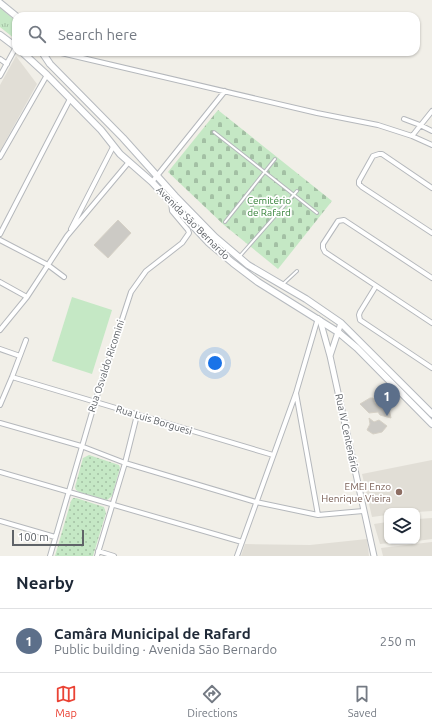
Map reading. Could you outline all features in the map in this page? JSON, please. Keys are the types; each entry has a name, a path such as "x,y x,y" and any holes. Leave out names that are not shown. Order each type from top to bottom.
{"main road":[{"path":"0,3 12,13"},
{"path":"0,35 12,44"},
{"name":"Avenida São Bernardo","path":"26,56 102,130 114,147 152,182 209,243 233,263 274,293 319,319 338,332 357,348 432,424"},
{"name":"Avenida São Bernardo","path":"45,56 50,64 123,138 157,176 215,236 248,265 306,299 341,323 432,414"},
{"path":"114,147 123,138"},
{"path":"129,162 135,151"},
{"path":"209,243 215,236"},
{"path":"274,293 282,285"}],"street":[{"path":"0,76 12,54"},
{"path":"76,56 317,114 378,124 432,145"},
{"path":"0,59 6,64"},
{"path":"0,158 47,75"},
{"path":"152,182 225,91"},
{"path":"0,234 70,99"},
{"path":"412,136 432,111"},
{"path":"404,119 432,131"},
{"path":"1,327 27,297 67,236 114,147"},
{"path":"432,188 382,154 373,156 359,180 361,185 432,233"},
{"path":"67,236 129,162"},
{"name":"Rua Osvaldo Ricomini","path":"50,556 81,446 131,292 146,271 182,243 189,233 172,211 171,202"},
{"path":"432,278 346,221 338,221 323,244 324,250 432,323"},
{"path":"0,240 48,265 64,277"},
{"path":"0,282 27,297"},
{"path":"376,286 360,312 360,320 432,368"},
{"path":"237,556 296,393 319,319"},
{"name":"Rua IV Centenário","path":"319,319 330,356 374,556"},
{"path":"330,356 341,323"},
{"path":"0,405 26,340"},
{"path":"0,349 20,356"},
{"name":"Rua Luis Borguesi","path":"12,377 273,455"},
{"path":"296,393 318,514"},
{"path":"114,556 97,554 138,415"},
{"path":"0,423 81,446 125,463 256,502 318,514 363,511"},
{"path":"0,472 242,542"},
{"path":"0,520 55,537"}],"lane":[{"path":"214,132 318,213"},
{"path":"225,222 275,159"},
{"path":"239,257 297,191"},
{"path":"282,285 297,271"}],"shaded area":[{"path":"16,56 37,84 0,151 0,85"},
{"name":"EMEI Enzo Henrique Vieira","path":"432,460 432,511 420,512 420,508 384,508 384,515 372,517 362,474"},
{"path":"432,518 432,539 420,541 420,519"},
{"path":"384,522 384,544 380,544 374,524"},
{"path":"367,539 369,556 241,556 245,544 310,545"},
{"path":"432,542 432,556 383,556 381,548 420,544"}],"green space":[{"path":"0,8 12,18 12,37 0,27"},
{"name":"Cemitério de Rafard","path":"218,110 332,201 278,269 224,225 168,172"},
{"path":"72,297 112,310 92,374 52,361"},
{"path":"89,455 119,465 120,468 112,496 107,500 76,490 75,487 83,458"},
{"path":"73,498 104,507 106,513 93,556 55,556"}],"building":[{"path":"118,220 131,233 108,258 94,245"},
{"path":"370,398 373,398 375,403 382,406 385,403 389,409 391,418 380,415 378,412 369,413 360,404"},
{"path":"369,418 374,422 379,420 387,426 382,432 373,434 367,430 370,424"}],"place":[{"name":"Camâra Municipal de Rafard","path":"387,416"},
{"name":"EMEI Enzo Henrique Vieira","path":"399,492"}]}
